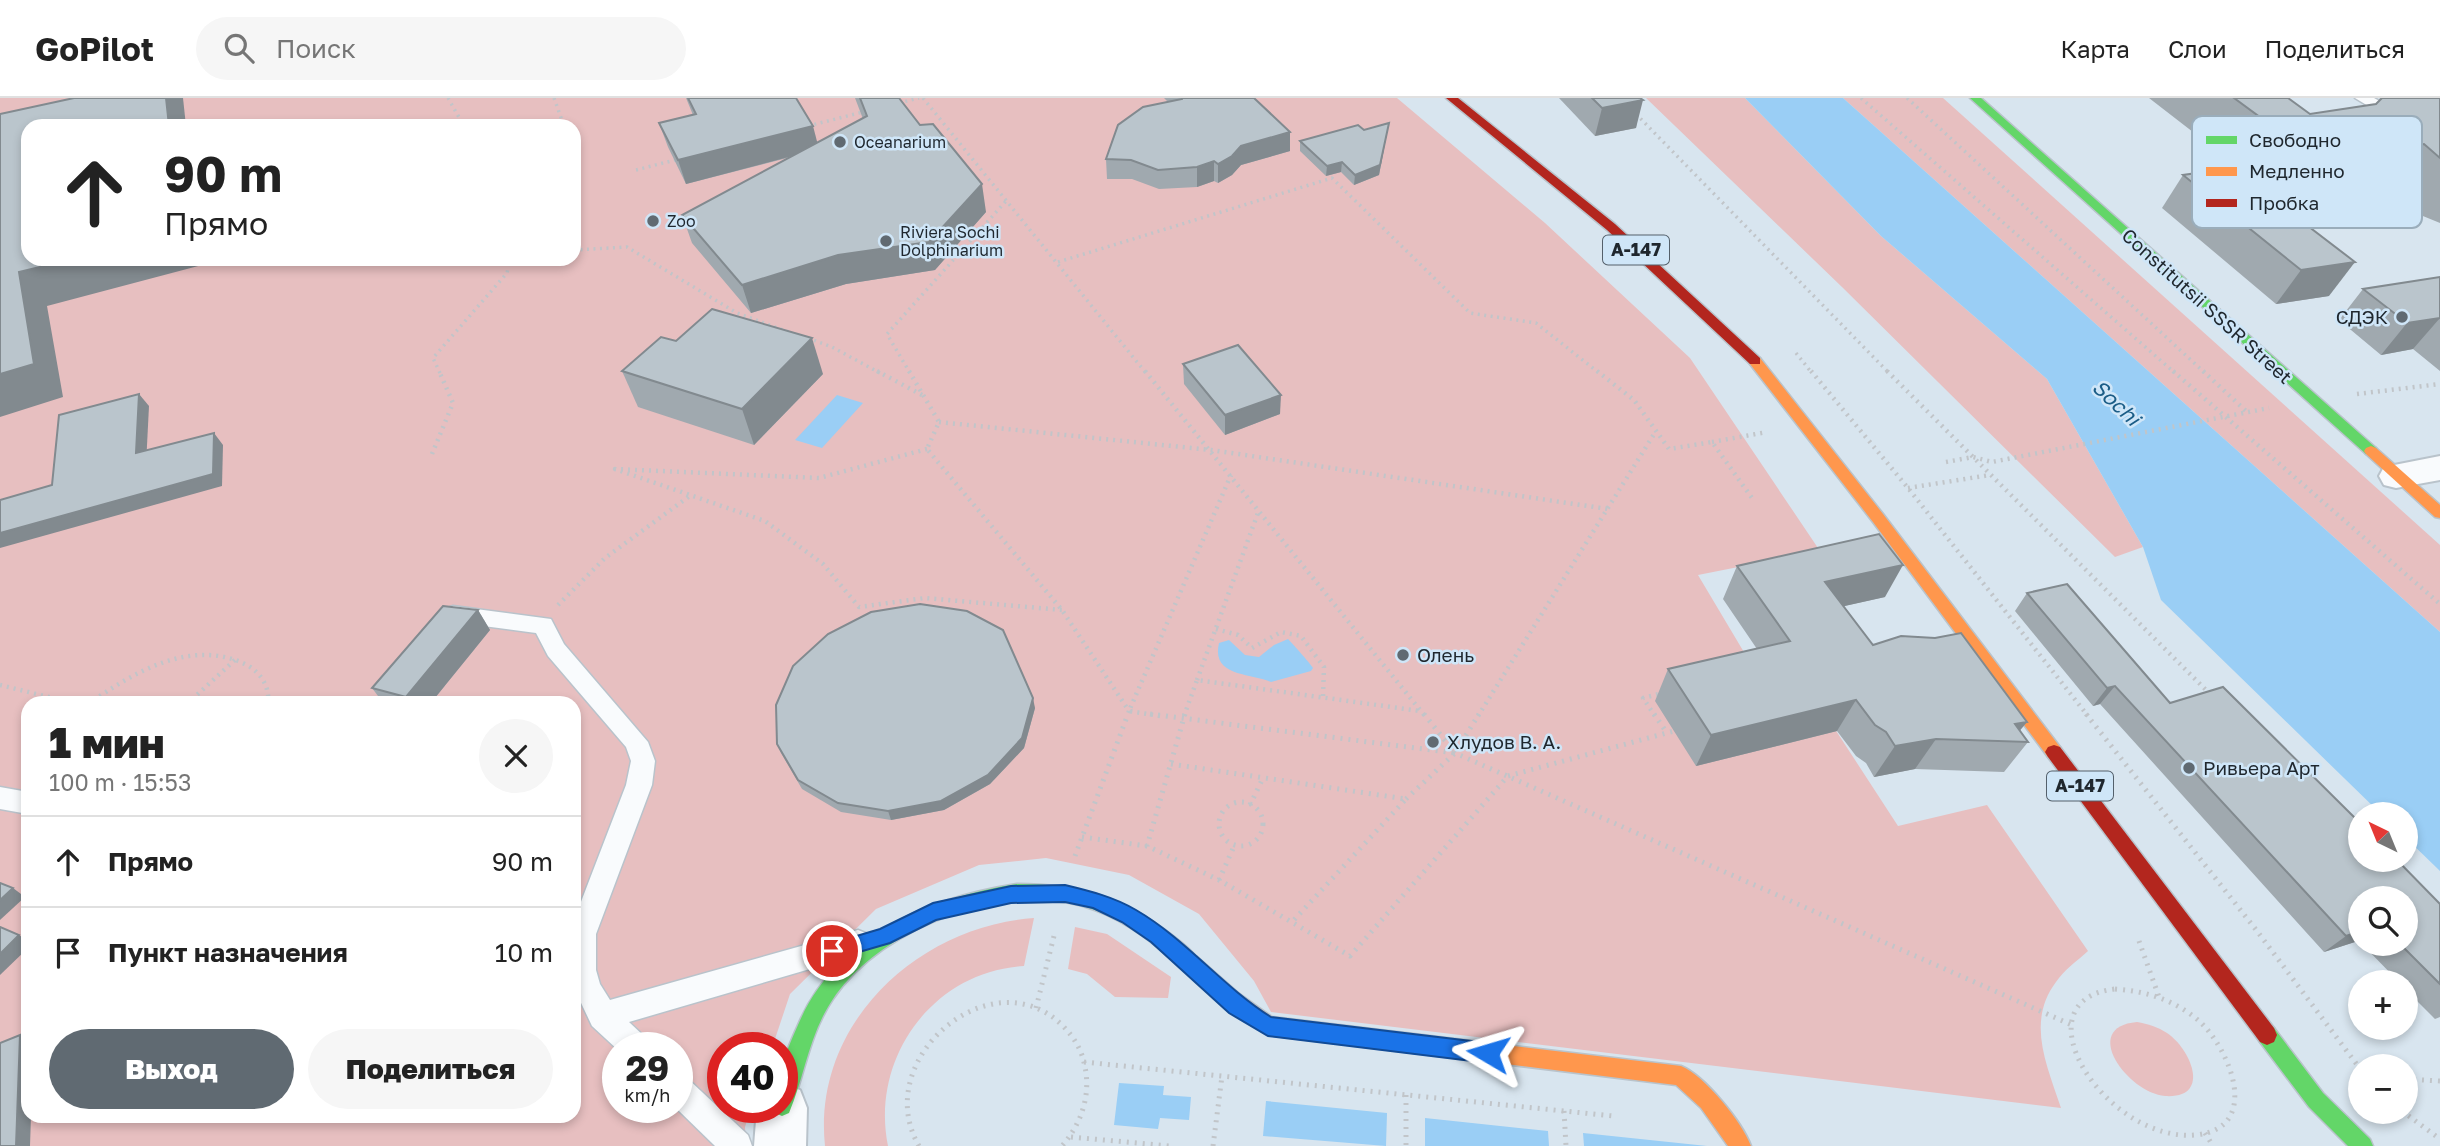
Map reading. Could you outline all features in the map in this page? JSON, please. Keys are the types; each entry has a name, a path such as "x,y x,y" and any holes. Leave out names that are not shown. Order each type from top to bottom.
{"main road":[{"name":"А-147","path":"1451,98 1611,227 1752,357 1878,518 2316,1100 2363,1146"},
{"name":"Constitutsii SSSR Street","path":"1975,98 2440,513"},
{"path":"798,1048 823,998 845,967 883,936 909,922 957,906 1011,895 1065,893 1096,900 1129,916 1158,936 1233,1003 1268,1026 1681,1076 1708,1101 1741,1146"}],"street":[{"path":"2396,476 2440,468"},
{"path":"780,1146 781,1123"}],"lane":[{"path":"2363,98 2395,116"},
{"path":"2422,128 2440,133"},
{"path":"453,615 543,625 556,650 636,741 643,761 639,785 582,934 581,946"},
{"path":"0,798 21,802"},
{"path":"602,1016 883,936"},
{"path":"581,964 585,986 602,1016 619,1032"},
{"path":"693,1103 737,1146"}],"path":[{"path":"448,98 460,119"},
{"path":"554,98 562,119"},
{"path":"892,105 921,98 1058,262 1455,752"},
{"path":"1861,98 2440,604"},
{"path":"1907,98 2247,411"},
{"path":"1630,108 1787,271 2214,698"},
{"path":"798,129 865,112"},
{"path":"636,170 684,158"},
{"path":"1058,262 1332,178 1470,313 1536,323 1634,400 1669,449 1712,442 1752,498"},
{"path":"939,422 887,334 1007,200"},
{"path":"581,250 627,247 737,313 832,348 922,395"},
{"path":"432,454 453,403 433,358 506,273 508,266"},
{"path":"2358,394 2440,384"},
{"path":"1946,462 1973,457 1992,461 2270,408"},
{"path":"939,422 1211,450 1608,509"},
{"path":"927,449 939,422"},
{"path":"1292,922 1406,799 1455,752 1656,430"},
{"path":"927,449 819,478 615,469 765,521 823,564 859,607 925,598 1062,610"},
{"path":"927,449 1062,610 1129,711 1183,720 1455,752 2072,1025"},
{"path":"1036,1008 1082,837 1129,711 1231,475"},
{"path":"1990,475 1908,488 2257,931 2349,1054"},
{"path":"543,625 576,582 608,553 662,520 691,495"},
{"path":"1147,846 1183,720 1259,510"},
{"path":"1216,629 1238,635 1252,648 1281,632 1301,636 1324,667 1323,697"},
{"path":"99,696 122,680 163,662 202,655 237,658 259,672 270,696"},
{"path":"196,696 237,658"},
{"path":"1198,680 1421,711"},
{"path":"0,685 45,696"},
{"path":"1667,733 1643,698 1669,692"},
{"path":"1082,837 1147,846 1219,880 1350,956 1508,776 1674,731"},
{"path":"1171,764 1406,799"},
{"path":"1250,805 1263,778"},
{"path":"1250,805 1265,818 1263,834 1254,843 1235,844 1226,840 1219,832 1218,819 1227,807 1250,805"},
{"path":"1219,880 1235,844"},
{"path":"2115,989 2149,993 2192,1016 2220,1046 2229,1062 2236,1086 2233,1108 2226,1120 2205,1133 2165,1133 2137,1122 2119,1110 2096,1088 2080,1065 2073,1048 2072,1025 2083,1002 2100,991 2115,989"},
{"path":"919,1146 913,1137 905,1110 908,1081 919,1055 937,1031 961,1014 988,1005 1015,1003 1036,1008 1063,1024 1080,1048 1088,1076 1085,1107 1071,1137 1062,1146"},
{"path":"1084,1062 1547,1110"},
{"path":"1213,1146 1222,1076"},
{"path":"2418,1080 2440,1081"},
{"path":"1406,1095 1406,1146"},
{"path":"1564,1111 1566,1146"},
{"path":"2418,1123 2440,1139"},
{"path":"2205,1133 2213,1146"},
{"path":"1071,1137 1170,1146"}],"shaded area":[{"path":"0,98 1397,98 1545,223 1690,358 1820,551 1698,575 1751,664 1788,657 1898,826 1987,805 2088,951 2059,978 2047,997 2042,1013 2045,1060 2061,1108 1271,1012 1254,981 1199,914 1129,875 1046,858 979,865 876,909 790,994 777,1032 707,1032 707,1123 746,1123 746,1146 0,1146"},
{"path":"1646,98 1745,98 1881,236 2047,379 2143,547 2115,557"},
{"path":"1843,98 1943,98 2440,545 2440,632"},
{"path":"1034,918 1024,966 991,972 962,984 936,1002 915,1025 899,1052 889,1081 885,1113 888,1146 825,1146 825,1102 836,1060 855,1022 881,989 913,961 951,940 991,925"},
{"path":"1075,927 1107,934 1171,977 1168,998 1115,997 1087,974 1068,969"},
{"path":"2137,1022 2164,1031 2176,1040 2193,1072 2193,1082 2189,1090 2180,1095 2165,1096 2151,1092 2137,1084 2115,1060 2111,1047 2112,1035 2120,1026"}],"water":[{"name":"Sochi","path":"1745,98 1843,98 2440,632 2440,871 2418,850 2418,802 2369,802 2161,600 2143,547 2047,379 1881,236"},
{"path":"837,395 863,403 822,448 795,440"},
{"path":"1288,639 1313,668 1311,671 1271,682 1226,668 1218,654 1219,643 1229,640 1245,655 1259,657 1274,645"},
{"path":"1119,1083 1164,1086 1163,1095 1191,1097 1189,1120 1160,1118 1158,1129 1114,1125"},
{"path":"1266,1101 1387,1113 1386,1146 1263,1136"},
{"path":"1425,1118 1548,1131 1549,1146 1425,1146"},
{"path":"1583,1133 1707,1146 1584,1146"}],"building":[{"path":"74,98 166,98 168,119 21,119 21,266 44,266 19,272 34,364 0,374 0,114"},
{"path":"688,98 796,98 813,126 678,160 659,123 696,114"},
{"path":"860,98 899,98 920,125 933,124 982,184 929,242 838,255 742,285 682,215 867,116"},
{"path":"1182,98 1254,98 1290,132 1241,146 1232,156 1218,164 1214,161 1197,167 1158,170 1131,160 1106,159 1118,125 1143,107"},
{"path":"1592,98 1640,98 1643,100 1602,108"},
{"path":"2234,98 2288,98 2310,114 2376,104 2382,98 2440,98 2440,158 2422,144 2422,116 2258,116"},
{"path":"1389,123 1380,165 1355,175 1342,162 1327,166 1300,141 1358,125 1364,130"},
{"path":"2192,174 2192,182 2183,175"},
{"path":"2249,228 2311,228 2355,262 2301,270"},
{"path":"2440,277 2440,318 2407,323 2363,289"},
{"path":"712,309 812,338 742,409 622,371 661,337 676,341"},
{"path":"1238,345 1281,395 1225,415 1183,364"},
{"path":"139,394 136,453 214,433 213,474 0,533 0,500 52,485 59,415"},
{"path":"1879,534 1903,565 1825,582 1873,645 1901,636 1935,638 1961,633 2027,722 2015,724 2028,742 1936,739 1895,746 1886,732 1875,725 1856,700 1711,735 1668,669 1790,641 1737,566"},
{"path":"2067,584 2170,703 2223,687 2348,811 2348,872 2409,872 2440,904 2440,984 2412,956 2418,956 2418,886 2348,886 2346,936 2115,686 2107,688 2027,593"},
{"path":"920,604 967,611 1003,630 1033,698 1022,738 988,775 941,801 888,811 838,803 798,780 777,744 776,705 793,666 828,634 871,612"},
{"path":"443,606 478,610 407,696 372,688"},
{"path":"0,883 13,888 0,900"},
{"path":"0,927 19,935 0,954"},
{"path":"20,1035 16,1146 0,1146 0,1043"}],"traffic: fast":[{"path":"1975,98 2371,451"},
{"path":"798,1051 816,1008 835,980 857,958 884,938 915,921 948,907 983,898 1051,892 1082,897 1112,908 1140,923 1190,963"},
{"path":"2267,1035 2316,1100 2363,1146"}],"traffic: slow":[{"path":"1755,361 1878,518 2054,752"},
{"path":"2371,451 2440,513"},
{"path":"1190,963 1231,1000 1268,1026 1681,1076 1708,1101 1741,1146"}],"traffic: jam":[{"path":"1451,98 1611,227 1755,361"},
{"path":"2054,752 2267,1035"}],"place":[{"name":"Oceanarium","path":"840,142"},
{"name":"Zoo","path":"653,221"},
{"name":"Riviera Sochi Dolphinarium","path":"886,241"},
{"name":"СДЭК","path":"2402,317"},
{"name":"Олень","path":"1403,655"},
{"name":"Хлудов В. А.","path":"1433,742"},
{"name":"Ривьера Арт","path":"2189,768"}],"route":[{"path":"832,951 883,936 933,912 1011,895 1065,893 1096,900 1129,916 1158,936 1236,1006 1268,1026 1488,1053"}]}
